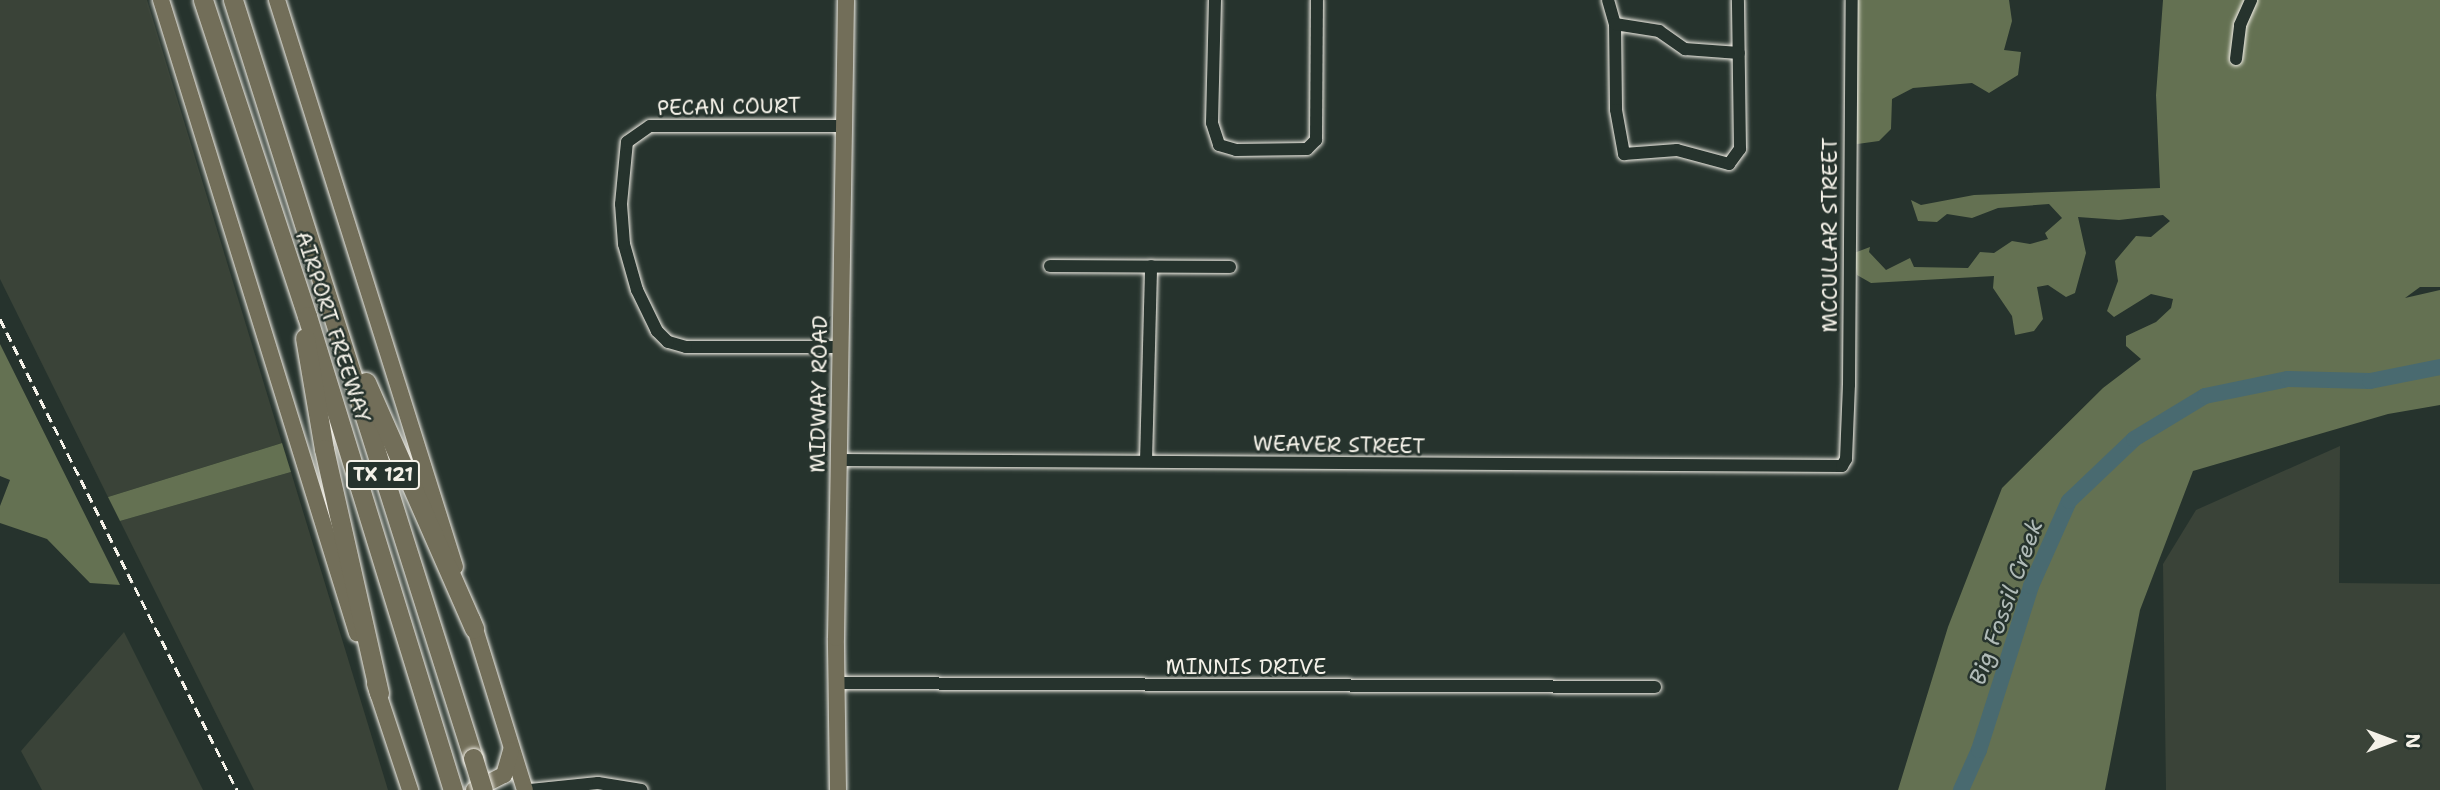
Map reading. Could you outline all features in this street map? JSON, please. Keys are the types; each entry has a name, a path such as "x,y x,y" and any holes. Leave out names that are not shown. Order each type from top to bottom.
{"highway":[{"name":"AIRPORT FREEWAY","path":"203,0 307,316 453,790"},
{"name":"AIRPORT FREEWAY","path":"233,0 483,790"},
{"path":"295,191 311,213 381,419 474,628"},
{"path":"307,316 304,345 379,693"}],"main road":[{"path":"161,0 411,788"},
{"name":"AIRPORT FREEWAY","path":"276,0 474,628 528,790"},
{"name":"MIDWAY ROAD","path":"838,790 838,460 846,0"},
{"path":"474,790 504,775 511,742"}],"street":[{"path":"1215,0 1212,122 1217,142 1236,150 1307,149 1316,141 1317,0"},
{"path":"1608,0 1615,24 1616,110 1624,154 1677,150 1723,163 1738,157 1738,0"},
{"name":"MCCULLAR STREET","path":"1839,467 1846,459 1849,385 1852,0"},
{"path":"2236,59 2240,25 2251,0"},
{"path":"1615,24 1653,29 1685,49 1739,53"},
{"name":"PECAN COURT","path":"842,348 686,348 668,342 657,331 637,290 624,244 621,204 627,142 650,126 845,126"},
{"path":"1050,266 1230,267"},
{"path":"1146,461 1151,266"},
{"name":"WEAVER STREET","path":"838,460 1839,467"},
{"name":"MINNIS DRIVE","path":"836,683 1655,687"},
{"path":"528,790 598,783 641,790"}],"shaded area":[{"path":"0,0 147,0 282,443 108,497 0,279"},
{"path":"2340,446 2339,583 2440,584 2440,790 2166,790 2163,564 2196,510"},
{"path":"291,472 388,790 254,790 120,521"},
{"path":"124,632 203,790 42,790 21,751"}],"green space":[{"path":"1852,0 2009,0 2012,21 2004,50 2021,52 2018,75 1989,93 1972,83 1913,88 1892,99 1891,129 1879,141 1850,145"},
{"path":"2163,0 2440,0 2440,287 2420,287 2405,298 2440,290 2440,405 2388,414 2193,471 2140,610 2105,790 1898,790 1948,627 2002,488 2103,388 2141,359 2126,346 2126,336 2156,322 2171,308 2173,299 2151,294 2114,317 2107,311 2118,281 2115,261 2136,236 2151,237 2170,221 2163,215 2119,220 2078,217 2086,253 2075,293 2066,297 2048,285 2037,287 2043,319 2034,331 2015,335 2012,316 1993,288 1994,276 1871,283 1857,275 1854,253 1870,247 1869,252 1886,270 1910,258 1914,267 1968,268 1980,252 1994,253 2012,241 2030,244 2048,239 2045,233 2062,218 2049,204 1998,208 1972,218 1947,214 1937,222 1918,221 1911,200 1921,205 1974,195 2160,188 2156,95"},
{"path":"0,344 120,585 90,583 47,539 0,523 0,506 10,480 0,476"},
{"path":"282,443 291,472 120,521 108,497"}],"waterway":[{"name":"Big Fossil Creek","path":"1961,790 1979,750 2031,586 2069,501 2134,439 2205,396 2288,379 2370,381 2440,367"}],"railway":[{"path":"0,319 237,790"}]}
